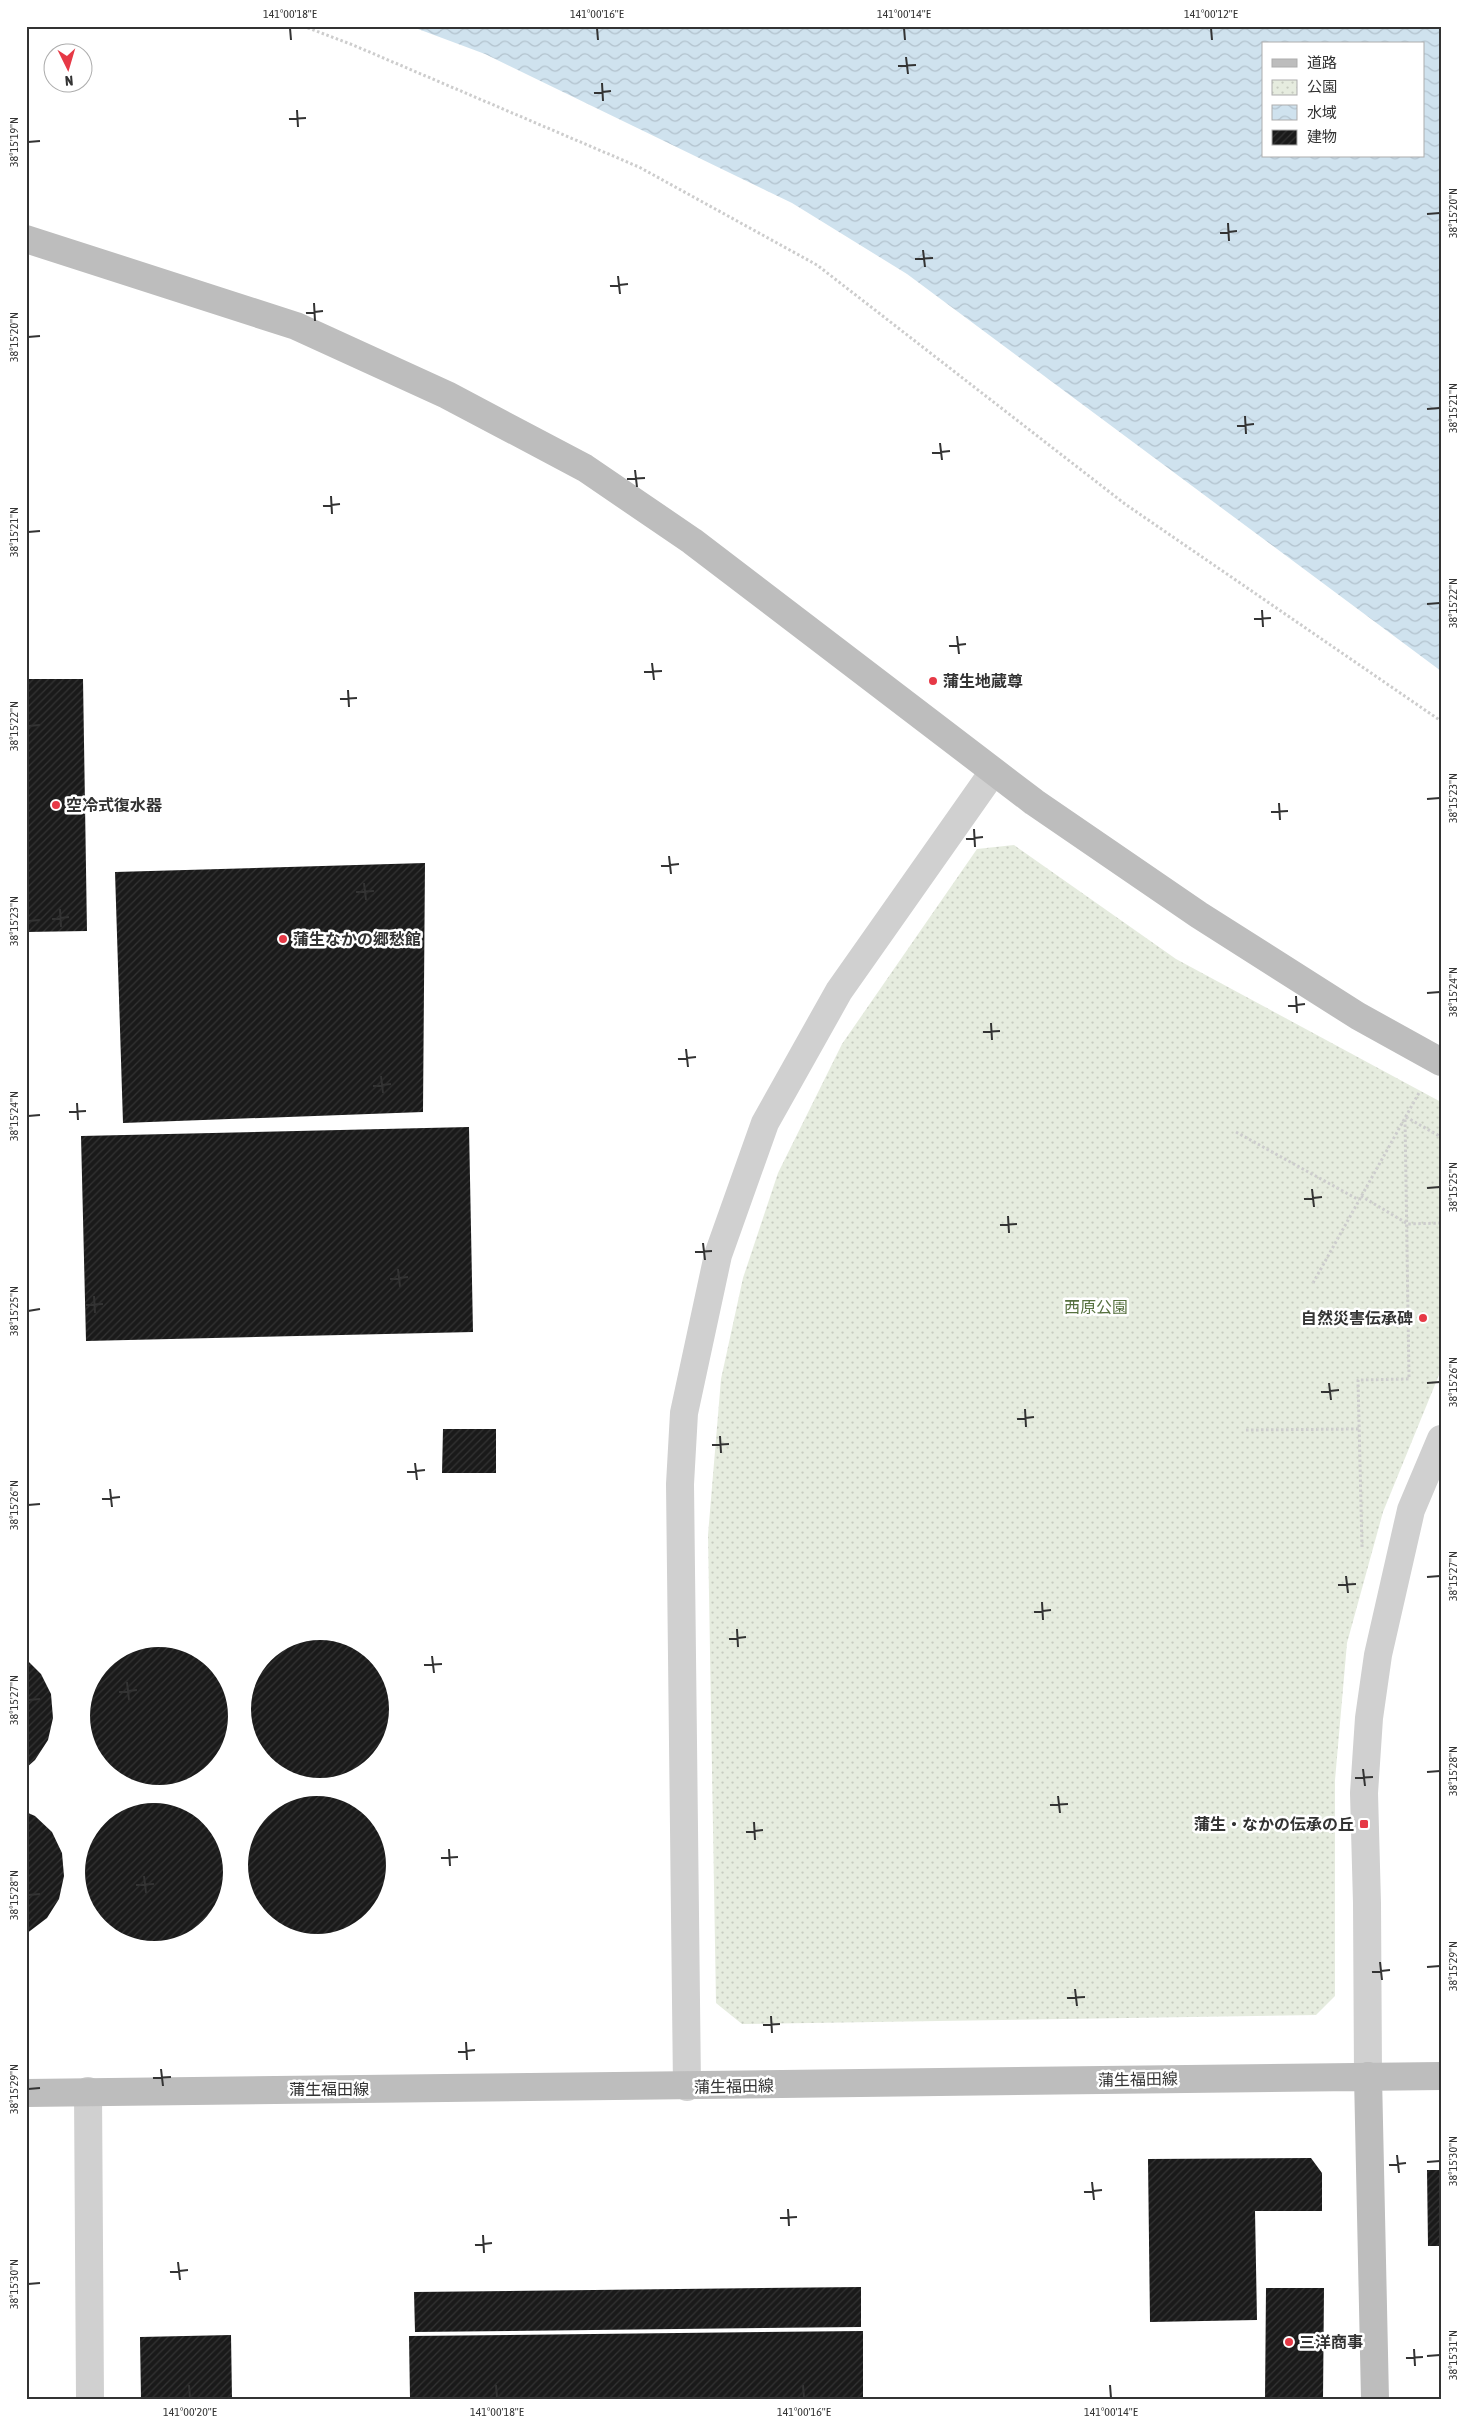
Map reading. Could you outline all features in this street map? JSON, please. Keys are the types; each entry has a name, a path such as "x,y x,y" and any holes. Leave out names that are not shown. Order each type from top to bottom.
{"street":[{"path":"26,238 296,326 447,395 585,468 692,541 992,772 1199,915 1358,1016 1441,1062"},
{"path":"687,2087 680,1484 684,1412 716,1265 765,1123 839,991 992,772"},
{"path":"1375,2399 1364,1793 1369,1718 1381,1640 1411,1510 1441,1439"},
{"name":"蒲生福田線","path":"26,2093 687,2087 1441,2076"},
{"path":"88,2091 90,2399"}],"path":[{"path":"303,26 353,44 639,167 817,265 1125,504 1441,721"},
{"path":"1313,1282 1421,1089"},
{"path":"1405,1117 1441,1137"},
{"path":"1362,1547 1358,1380 1409,1379 1405,1117"},
{"path":"1236,1132 1408,1224 1441,1223"},
{"path":"1246,1430 1360,1429"}],"green space":[{"name":"西原公園","path":"1014,845 1176,959 1441,1102 1441,1370 1383,1512 1347,1643 1335,1780 1335,1996 1316,2015 742,2024 716,2003 708,1535 721,1379 743,1278 778,1173 842,1044 977,849"}],"water":[{"path":"410,26 1441,26 1441,671 907,274 792,203 485,54"}],"building":[{"name":"空冷式復水器","path":"26,679 83,679 87,931 26,932"},
{"path":"425,863 423,1112 123,1123 115,872"},
{"path":"469,1127 473,1332 86,1341 81,1136"},
{"path":"443,1429 496,1429 496,1473 442,1473"},
{"path":"320,1640 346,1646 369,1660 383,1683 389,1709 383,1735 369,1758 346,1772 320,1778 294,1772 271,1758 257,1735 251,1709 257,1683 271,1660 294,1646"},
{"path":"159,1647 185,1653 208,1667 222,1690 228,1716 222,1742 208,1765 185,1779 159,1785 133,1779 110,1765 96,1742 90,1716 96,1690 110,1667 133,1653"},
{"path":"26,1659 41,1674 51,1694 53,1718 48,1740 35,1760 26,1768"},
{"path":"317,1796 343,1802 366,1816 380,1839 386,1865 380,1891 366,1914 343,1928 317,1934 291,1928 268,1914 254,1891 248,1865 254,1839 268,1816 291,1802"},
{"path":"154,1803 180,1809 203,1823 217,1846 223,1872 217,1898 203,1921 180,1935 154,1941 128,1935 105,1921 91,1898 85,1872 91,1846 105,1823 128,1809"},
{"path":"26,1812 35,1816 52,1832 62,1853 64,1876 59,1899 47,1918 26,1934"},
{"path":"1311,2158 1322,2173 1322,2211 1255,2211 1257,2320 1150,2322 1148,2159"},
{"path":"1427,2170 1441,2170 1441,2246 1428,2246"},
{"path":"861,2287 861,2327 415,2332 414,2292"},
{"path":"1266,2288 1324,2288 1323,2399 1265,2399"},
{"path":"863,2331 863,2399 410,2399 409,2336"},
{"path":"231,2335 232,2399 141,2399 140,2337"}],"place":[{"name":"蒲生地蔵尊","path":"933,681"},
{"name":"空冷式復水器","path":"56,805"},
{"name":"蒲生なかの郷愁館","path":"283,939"},
{"name":"自然災害伝承碑","path":"1423,1318"},
{"name":"蒲生・なかの伝承の丘","path":"1364,1824"},
{"name":"三洋商事","path":"1289,2342"}]}
